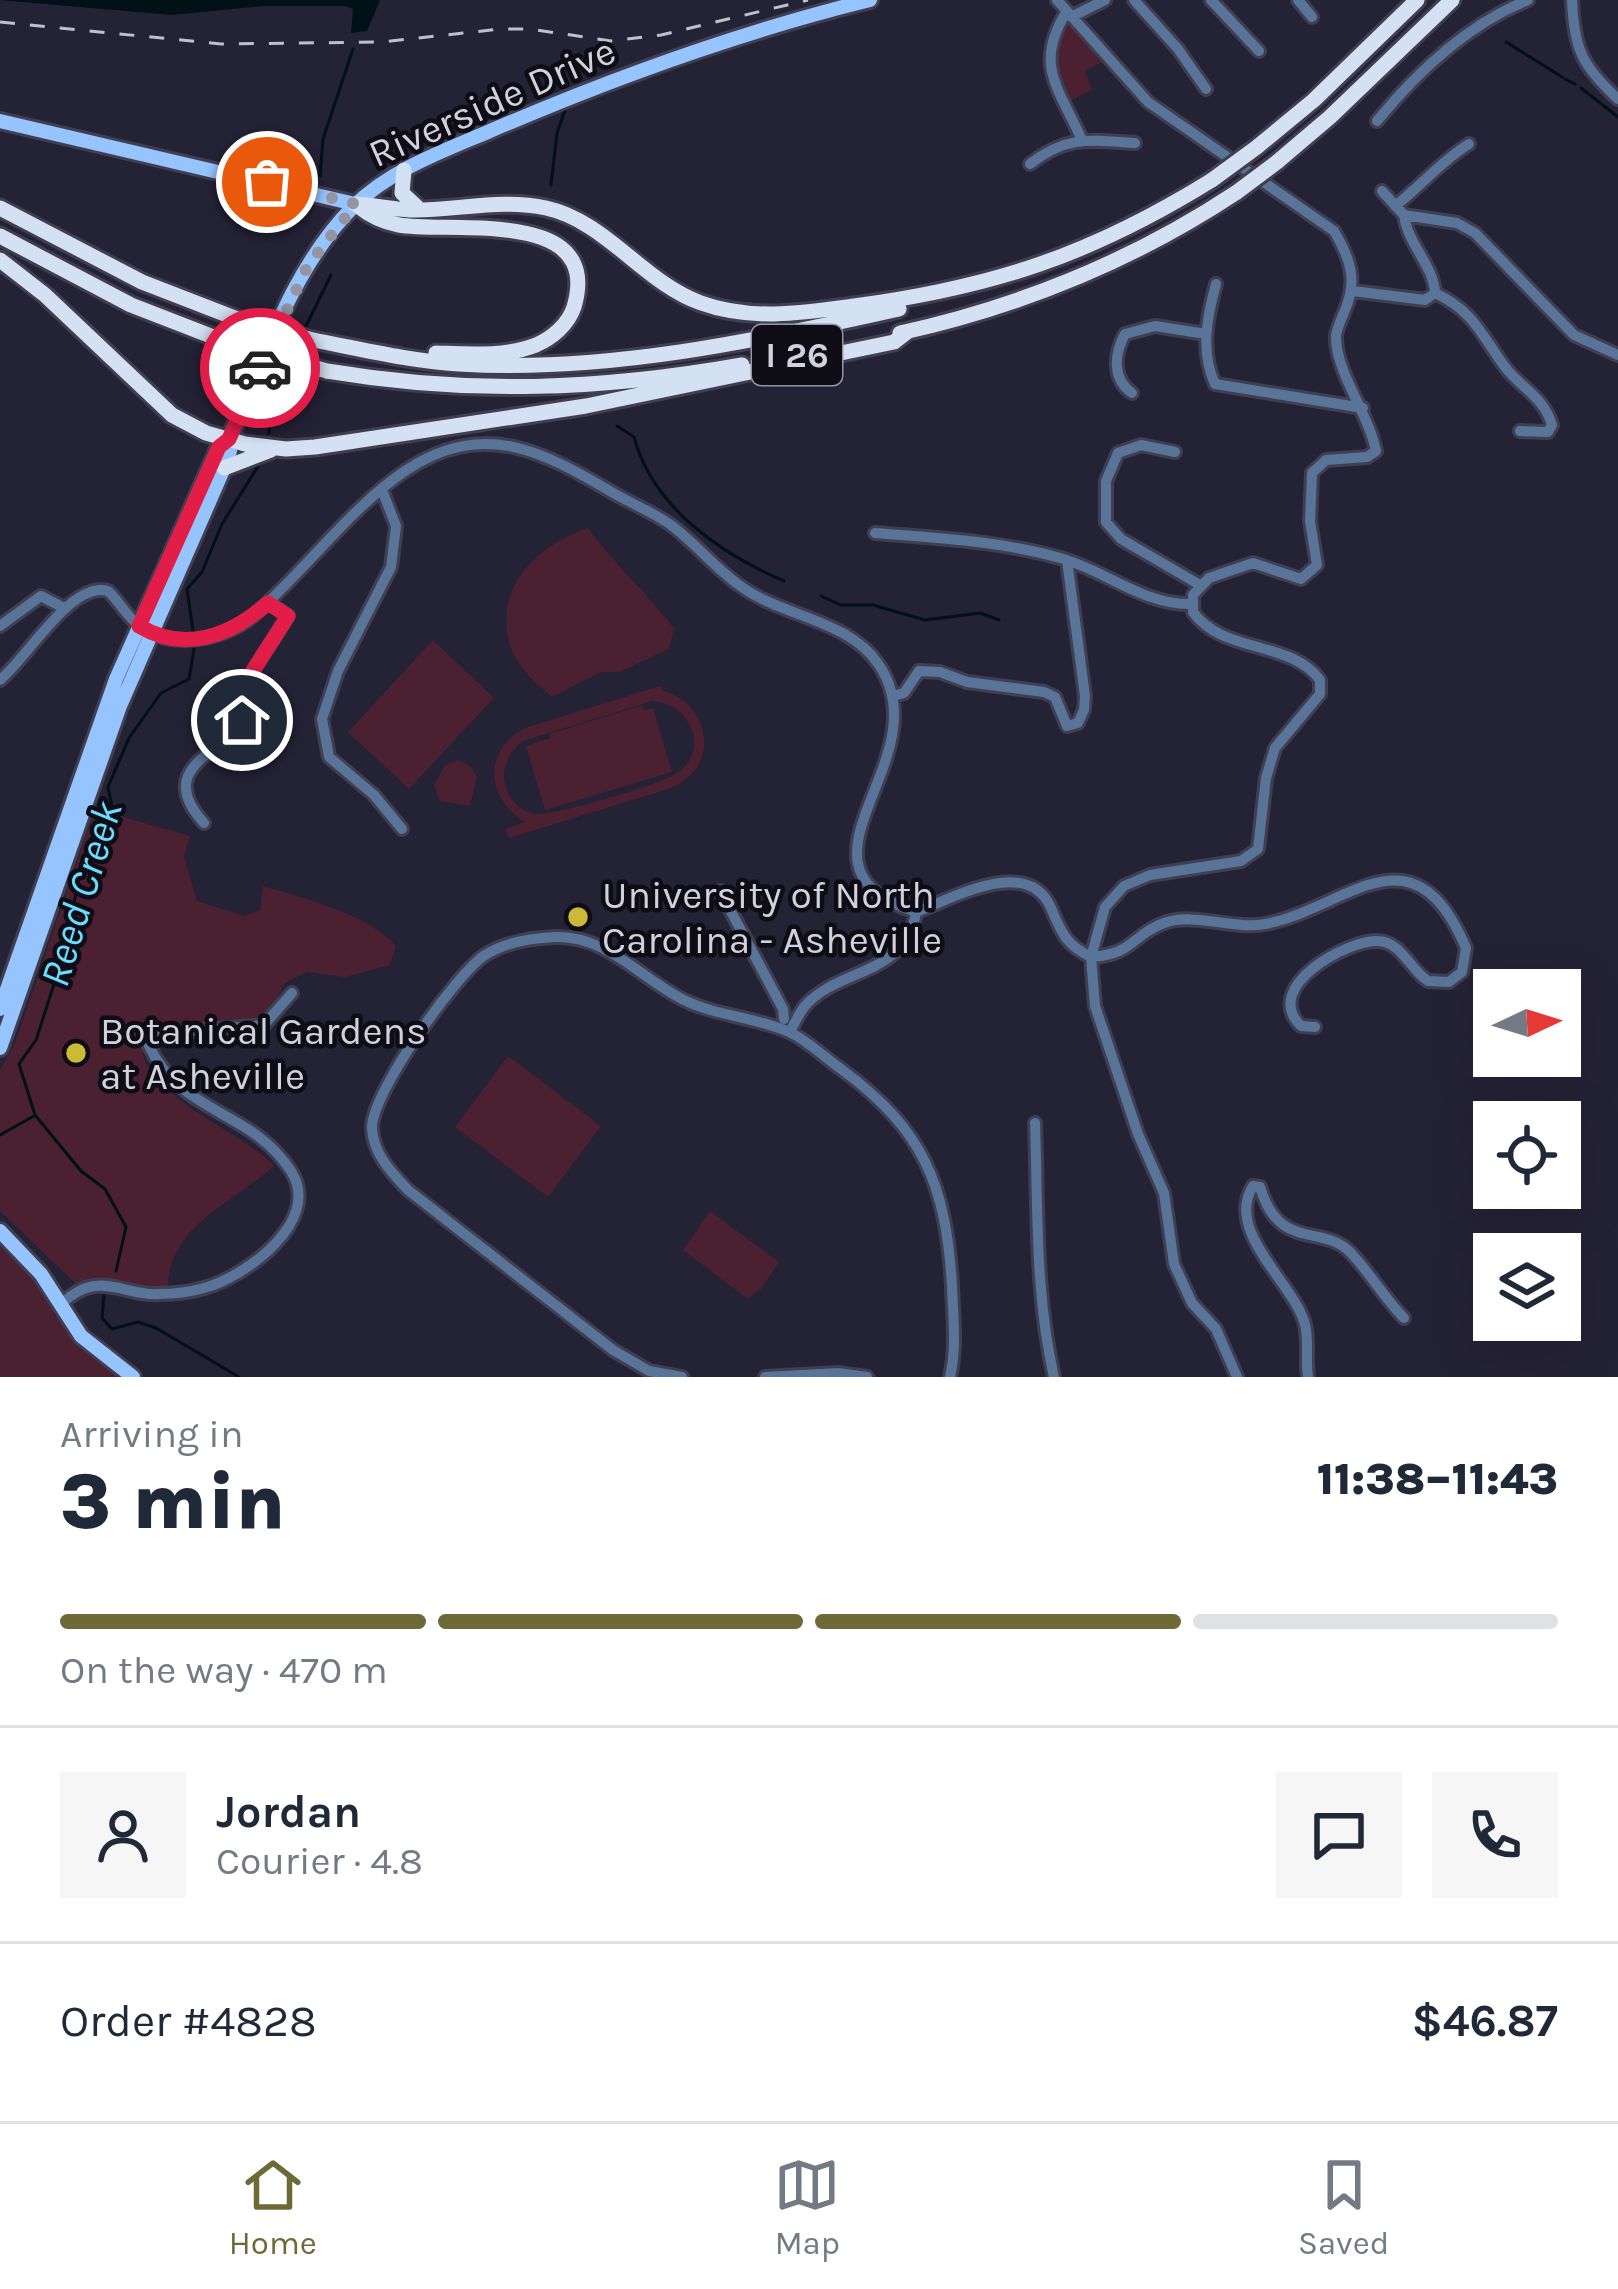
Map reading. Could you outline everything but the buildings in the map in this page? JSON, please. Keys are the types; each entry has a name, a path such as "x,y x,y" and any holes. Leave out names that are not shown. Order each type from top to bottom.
{"highway":[{"name":"I 26","path":"0,208 142,282 240,320 385,353 456,364 600,360 768,337 946,297 1069,257 1129,229 1257,147 1314,100 1417,0"},
{"name":"I 26","path":"0,236 131,304 229,344 327,371 455,388 537,388 725,368 907,332 1001,307 1138,251 1237,192 1277,162 1452,0"},
{"path":"404,170 401,193 419,209"},
{"path":"356,204 419,209 549,208 585,225 688,298 733,312 819,311 952,292"},
{"path":"356,204 370,216 398,225 540,235 565,253 574,270 577,290 572,313 559,330 536,345 488,353 385,353"},
{"path":"0,260 45,295 172,415 206,433 275,448 315,447 586,406 893,342 907,332"},
{"path":"224,468 275,448"}],"main road":[{"name":"Riverside Drive","path":"0,121 356,204 404,170 652,66 870,0"},
{"path":"0,1009 79,777 219,447 229,439 308,265 356,204"},
{"path":"0,1048 145,629 224,468 229,439"},
{"path":"0,1231 19,1247 81,1336 133,1377"},
{"path":"74,1321 149,1377"}],"street":[{"path":"1057,0 1148,102 1334,231 1352,272 1353,291 1336,332 1338,350 1376,451 1366,457 1326,460 1312,473 1310,508 1317,566 1301,579 1252,563 1232,567 1200,585 1191,604 1198,620 1214,631 1310,668 1320,680 1320,694 1275,748 1266,778 1262,837 1254,853 1229,864 1150,875 1124,886 1105,907 1091,957 1094,1006 1164,1193 1174,1264 1192,1303 1216,1329 1237,1377"},
{"path":"1082,140 1048,63 1048,46 1069,14 1105,0"},
{"path":"1134,0 1206,89"},
{"path":"1211,0 1259,51"},
{"path":"1298,0 1312,16"},
{"path":"1377,121 1413,79 1470,32 1528,0"},
{"path":"1572,0 1577,49 1586,67 1618,99"},
{"path":"1030,164 1057,145 1082,140 1135,143"},
{"path":"1400,210 1447,157 1469,144"},
{"path":"1382,191 1400,210 1434,281 1435,293 1481,328 1505,367 1550,415 1548,432 1520,431"},
{"path":"1400,210 1457,223 1474,233 1574,334 1618,355"},
{"path":"1216,284 1206,334 1209,371 1215,384 1363,408"},
{"path":"1353,291 1425,300 1435,293"},
{"path":"1132,393 1117,371 1117,348 1125,334 1155,326 1206,334"},
{"path":"1175,452 1141,445 1118,453 1106,481 1106,522 1121,538 1200,585"},
{"path":"0,680 84,591 103,589 145,629 194,640 213,638 240,627 382,490 429,458 461,447 517,447 547,454 670,524 739,586 858,643 879,664 893,695 894,733 855,848 859,873 885,903 916,912 994,885 1023,881 1037,886 1068,943 1091,957 1120,954 1163,923 1266,924 1373,883 1413,885 1437,900 1466,949 1462,973 1449,982 1428,981 1392,945 1367,941 1294,985 1288,1000 1291,1015 1301,1026 1315,1028"},
{"path":"382,490 396,526 391,567 338,671 322,719 329,757 374,795 402,830"},
{"path":"875,533 1004,544 1067,560 1153,599 1191,604"},
{"path":"893,695 904,693 919,671 940,672 967,682 1044,692 1055,698 1066,726 1078,723 1084,696 1067,560"},
{"path":"0,626 41,596 64,608"},
{"path":"204,823 189,806 187,781 198,758 238,730 249,677 288,616 268,603"},
{"path":"720,891 784,1019"},
{"path":"790,1032 805,1006 898,951 913,930 916,912"},
{"path":"679,1377 649,1371 613,1350 408,1190 387,1166 373,1138 374,1110 387,1080 467,970 497,949 537,938 591,942 684,1001 790,1032 894,1113 922,1150 935,1180 950,1259 956,1336 950,1377"},
{"path":"62,1303 89,1287 145,1295 206,1288 275,1246 292,1224 297,1183 280,1157 261,1137 183,1094 148,1046 160,1034 264,1025 292,993"},
{"path":"1035,1123 1041,1225 1038,1283 1054,1377"},
{"path":"1308,1377 1303,1317 1249,1226 1247,1195 1253,1186 1260,1187 1266,1203 1289,1229 1347,1249 1404,1318"},
{"path":"765,1377 838,1373 867,1377"}],"shaded area":[{"path":"0,0 380,0 367,31 351,33 353,9 345,6 263,6 172,15"},
{"path":"1069,24 1104,61 1085,71 1092,90 1071,100 1056,56 1059,37"},
{"path":"588,528 674,628 669,649 619,672 601,672 552,697 516,659 507,631 507,610 521,574 534,559"},
{"path":"433,640 494,698 409,789 348,732"},
{"path":"660,686 692,709 704,738 703,753 697,768 668,789 509,838 506,829 525,822 502,800 494,775 501,749 525,728","holes":["652,701 685,718 694,740 693,752 677,773 629,792 544,814 525,811 511,798 505,769 523,741"]},
{"path":"642,705 644,710 653,708 672,772 545,810 526,746 550,738 549,734"},
{"path":"458,760 477,777 470,806 440,801 434,785 445,765"},
{"name":"Botanical Gardens at Asheville","path":"95,809 190,836 184,856 197,901 244,916 260,910 263,886 353,916 396,946 390,965 345,977 307,972 285,983 264,1021 156,1025 143,1038 144,1058 171,1093 274,1166 191,1232 170,1267 168,1289 75,1283 0,1211 0,1070 15,1043"},
{"path":"508,1056 601,1126 548,1197 455,1127"},
{"path":"710,1211 779,1262 748,1299 683,1250"},
{"path":"0,1238 49,1299 54,1315 82,1345 128,1377 0,1377"}],"waterway":[{"path":"1506,42 1562,77"},
{"name":"Reed Creek","path":"320,176 323,139 353,49"},
{"path":"1565,79 1575,84"},
{"path":"1581,88 1618,117"},
{"path":"551,185 557,133 565,110"},
{"name":"Reed Creek","path":"304,330 331,275"},
{"name":"Reed Creek","path":"269,433 272,404 288,367"},
{"path":"617,426 634,437 656,485 692,525 736,557 784,581"},
{"name":"Reed Creek","path":"193,631 187,589 202,572 222,524 260,463"},
{"path":"821,596 841,605 873,605 925,620 980,613 999,620"},
{"name":"Reed Creek","path":"116,1271 126,1227 105,1189 81,1171 35,1115 19,1064 36,1040 68,941 90,840 113,812 108,787 129,738 161,693 189,679 194,649"},
{"path":"0,1135 34,1116"},
{"name":"Reed Creek","path":"104,1296 102,1318 112,1329 138,1322 156,1328 239,1377"}],"railway":[{"path":"0,22 221,44 382,42 500,29 611,41 661,35 808,0"}],"way so far":[{"path":"260,368 308,265 356,204 267,182"}],"place":[{"name":"University of North Carolina - Asheville","path":"578,917"},
{"name":"Botanical Gardens at Asheville","path":"76,1053"}],"route":[{"path":"242,720 249,677 288,616 268,603 228,633 194,640 151,633 139,626 260,368"}]}
